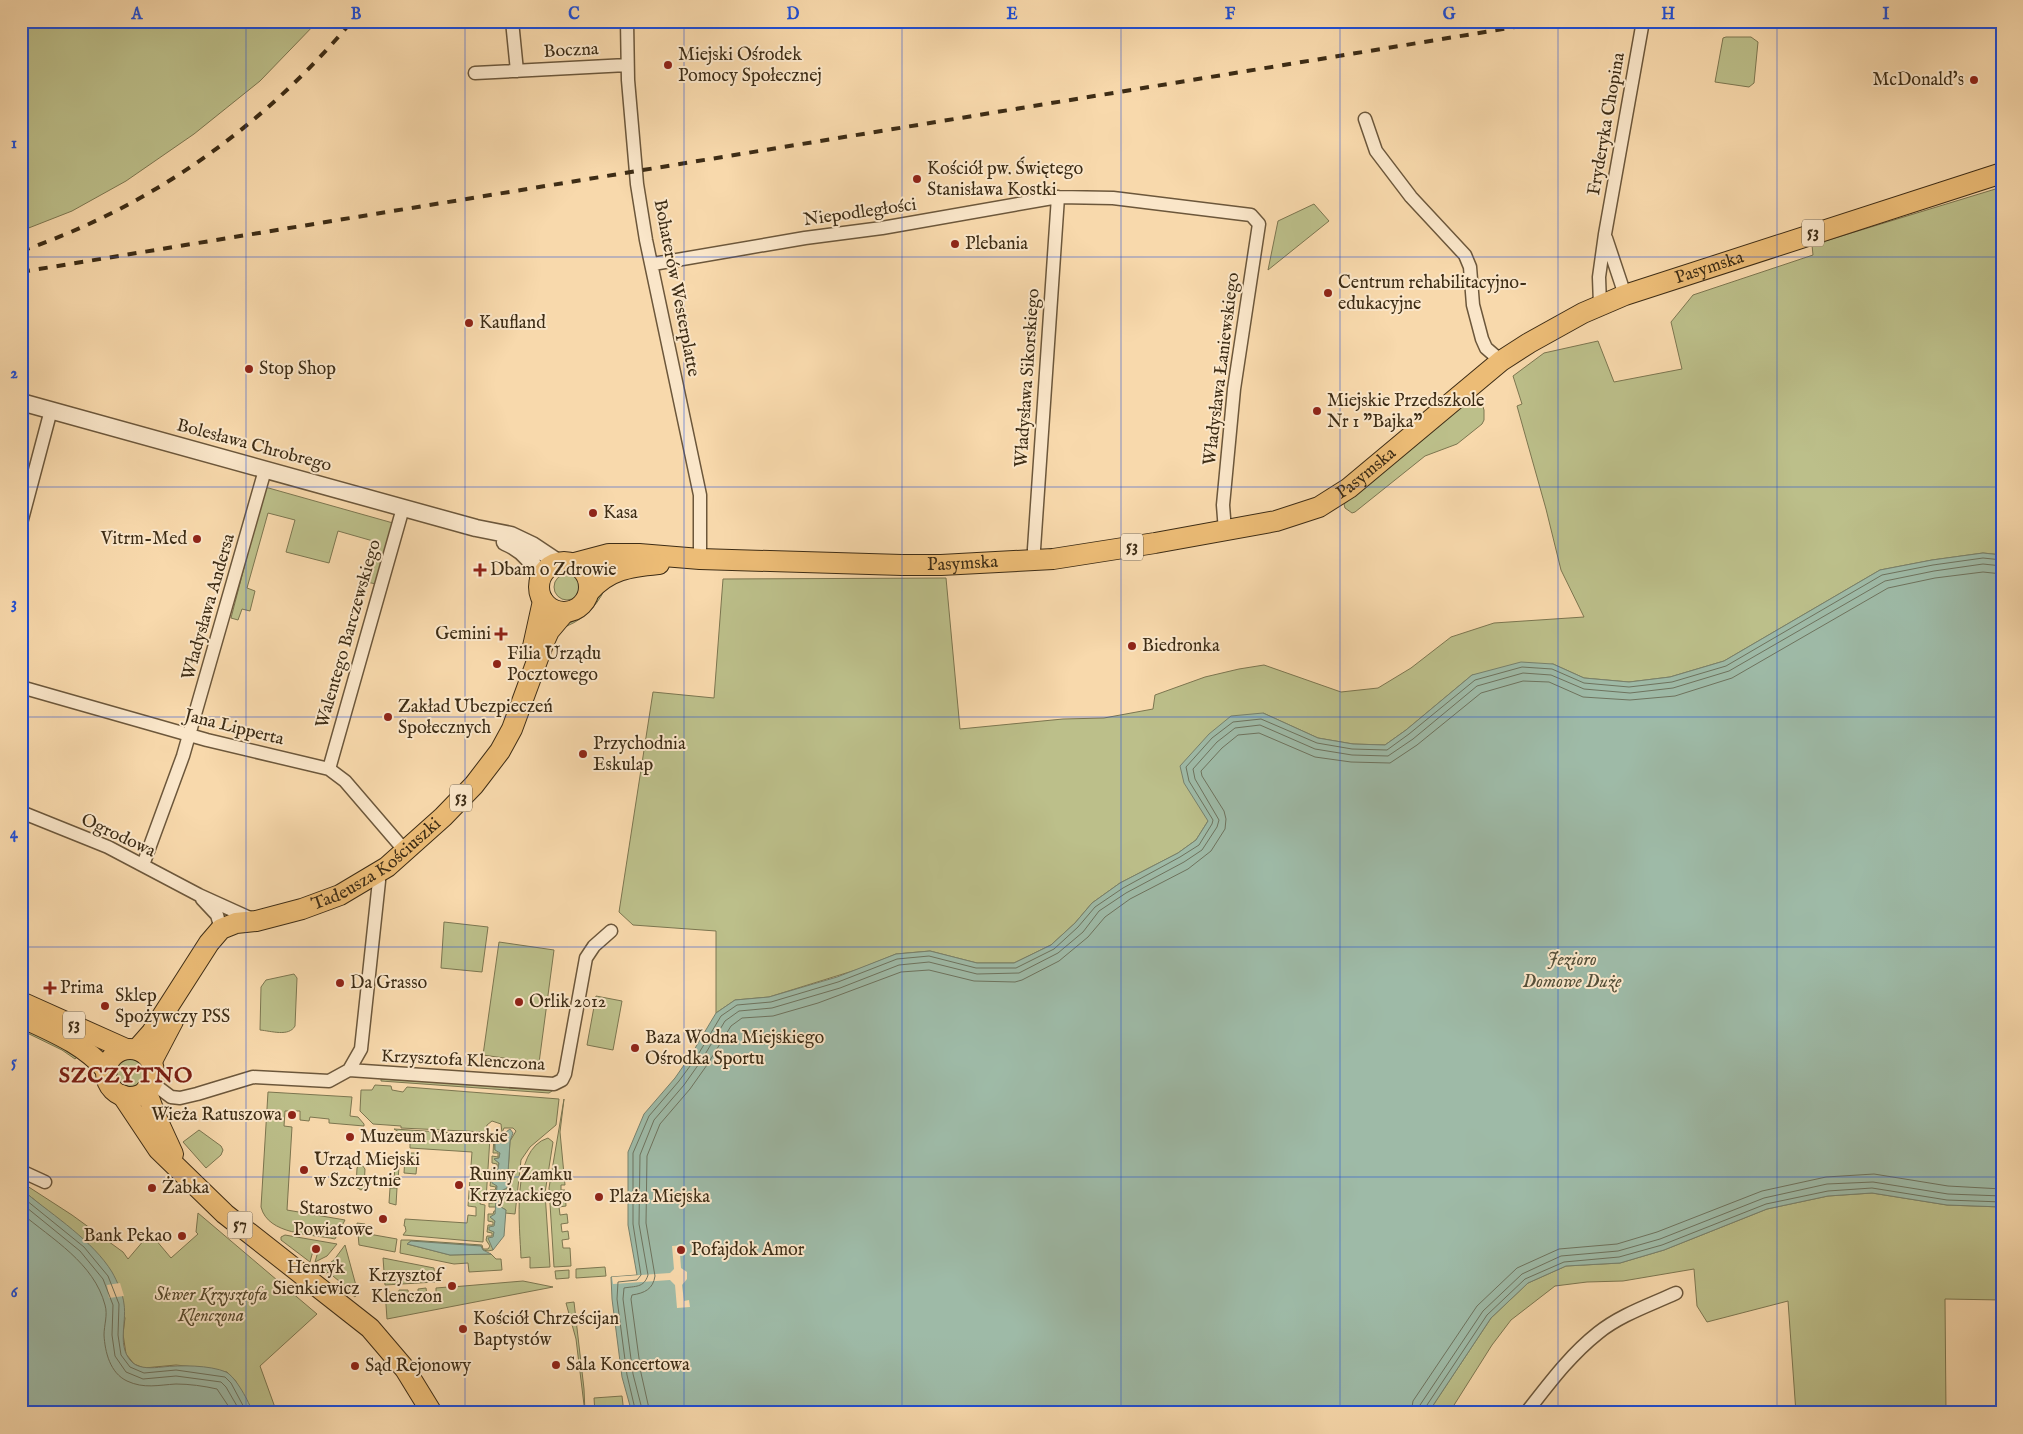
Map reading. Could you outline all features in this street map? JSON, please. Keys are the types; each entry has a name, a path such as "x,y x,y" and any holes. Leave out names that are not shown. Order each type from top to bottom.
{"main road":[{"name":"Pasymska","path":"567,563 609,554 639,554 700,560 922,565 1035,560 1137,546 1225,531 1291,517 1330,501 1350,488 1501,361 1529,343 1600,305 1625,295 2002,173"},
{"name":"Pasymska","path":"589,592 604,576 614,571 647,565 700,560"},
{"name":"53","path":"543,601 540,594 540,579 544,573 567,563"},
{"path":"567,563 586,573 590,583 589,592"},
{"name":"53","path":"565,612 577,608 589,592"},
{"path":"543,601 555,610 565,612"},
{"name":"Tadeusza Kościuszki","path":"521,702 543,601"},
{"name":"Tadeusza Kościuszki","path":"222,929 236,923 256,921 321,903 340,895 375,874 406,852 443,817 486,770 512,729 546,636 565,612"},
{"name":"Tadeusza Kościuszki","path":"138,1053 163,1039 219,948 233,935 256,921"},
{"name":"53","path":"138,1053 210,943 222,929"},
{"name":"53","path":"21,1002 138,1053 154,1071 149,1086"},
{"name":"53","path":"21,1018 73,1042 96,1058 107,1071"},
{"name":"53","path":"122,1096 111,1088 108,1083 107,1071 113,1058 120,1051 138,1053"},
{"path":"122,1096 136,1096 149,1086"},
{"name":"57","path":"149,1086 168,1145 186,1175"},
{"name":"57","path":"122,1096 158,1150 226,1214 370,1328 405,1369 432,1413"}],"street":[{"path":"512,21 517,71"},
{"name":"Bohaterów Westerplatte","path":"627,21 627,65 637,178 646,240 653,264 700,494 700,560"},
{"name":"Fryderyka Chopina","path":"1600,305 1599,277 1605,234 1644,21"},
{"name":"Boczna","path":"474,73 627,65"},
{"path":"1365,119 1376,151 1411,197 1465,255 1470,267 1473,305 1482,339 1486,348 1501,361"},
{"name":"Niepodległości","path":"653,264 805,238 882,228 1058,197 1113,198 1250,215"},
{"name":"Władysława Sikorskiego","path":"1035,560 1044,374 1058,197"},
{"name":"Władysława Łaniewskiego","path":"1225,531 1223,505 1234,388 1259,224 1250,215"},
{"name":"Fryderyka Chopina","path":"1605,234 1625,295"},
{"name":"Bolesława Chrobrego","path":"21,402 476,528 511,535 567,563"},
{"path":"21,523 51,410"},
{"name":"Władysława Andersa","path":"143,865 189,735 265,470"},
{"name":"Walentego Barczewskiego","path":"329,769 403,508"},
{"name":"Bolesława Chrobrego","path":"476,528 514,545 523,552 537,570 540,579"},
{"name":"Jana Lipperta","path":"21,687 189,735 329,769 345,781 406,852"},
{"name":"Ogrodowa","path":"21,812 108,847 199,895 256,921"},
{"path":"149,1086 170,1097 180,1098 253,1076 329,1081 349,1070 361,1049 379,881 375,874"},
{"name":"Ogrodowa","path":"199,895 217,916 222,929"},
{"name":"Krzysztofa Klenczona","path":"349,1070 554,1084 560,1082 565,1074 586,958 594,946 611,931"},
{"path":"21,1171 45,1182"},
{"path":"1526,1413 1569,1359 1599,1332 1628,1315 1676,1293"}],"green space":[{"path":"21,21 318,21 260,81 194,134 126,181 72,211 21,231"},
{"path":"1751,37 1758,42 1754,83 1749,87 1715,82 1723,38"},
{"path":"2002,187 2002,555 1983,553 1880,570 1724,661 1670,677 1629,682 1584,678 1553,664 1472,675 1385,745 1353,744 1318,738 1263,713 1208,821 1196,840 1178,853 1120,883 1092,903 1075,923 1051,945 1014,963 977,963 930,951 896,954 859,969 769,997 735,1000 716,1013 716,931 633,925 619,912 653,692 714,698 723,579 946,578 960,729 1063,719 1104,718 1153,709 1155,695 1205,677 1264,665 1341,692 1378,688 1411,668 1451,637 1494,623 1584,617 1561,570 1517,406 1522,404 1513,376 1544,353 1598,341 1614,382 1682,369 1671,322 1693,295 1813,255 1812,245"},
{"path":"1314,204 1329,221 1268,270 1278,221"},
{"path":"1470,398 1477,399 1482,404 1484,420 1482,424 1457,444 1425,456 1355,512 1352,513 1345,508 1344,504"},
{"path":"265,487 393,523 376,584 362,581 373,541 338,531 329,563 286,552 295,520 268,513 247,588 255,591 250,611 242,609 238,620 231,618"},
{"path":"567,574 576,578 580,587 576,596 567,600 558,596 554,587 558,578"},
{"path":"605,589 597,603 581,619 559,629 565,623 585,612"},
{"path":"444,922 488,927 482,972 441,968"},
{"name":"Orlik 2012","path":"499,942 554,950 539,1063 483,1055"},
{"path":"294,974 297,978 295,1026 289,1031 284,1032 260,1030 261,987 266,980"},
{"name":"Orlik 2012","path":"596,996 622,1001 613,1050 587,1045"},
{"path":"21,1024 83,1052 75,1059 62,1050 21,1030"},
{"path":"131,1056 137,1057 142,1061 146,1066 146,1078 142,1083 137,1087 131,1088 125,1087 120,1083 116,1078 115,1072 116,1066 120,1061 125,1057"},
{"path":"381,1079 555,1089 549,1093 381,1081"},
{"path":"375,1085 391,1086 392,1090 403,1092 407,1087 559,1099 556,1125 530,1147 521,1160 515,1214 505,1213 506,1210 499,1206 501,1191 507,1188 510,1141 516,1131 513,1128 504,1128 502,1133 501,1124 492,1121 487,1125 485,1132 401,1128 401,1126 373,1124 360,1111 361,1090 372,1090"},
{"path":"268,1092 352,1097 350,1116 358,1117 364,1126 329,1123 329,1119 310,1117 309,1121 300,1120 300,1111 285,1111 284,1126 292,1127 287,1210 345,1220 335,1239 292,1232 272,1223 265,1216 261,1207"},
{"path":"564,1099 560,1132 565,1185 561,1185 561,1190 565,1190 566,1206 559,1207 560,1215 567,1214 568,1223 561,1224 562,1232 568,1231 569,1239 562,1240 563,1248 570,1248 571,1266 554,1267 549,1188"},
{"path":"394,1129 486,1135 490,1137 486,1200 481,1200 480,1204 485,1205 483,1242 403,1235 406,1231 404,1226 405,1219 467,1223 468,1215 476,1216 476,1207 468,1206 472,1152 410,1148 410,1139 399,1138 399,1132"},
{"path":"199,1130 221,1146 223,1150 221,1155 206,1168 183,1142"},
{"path":"502,1133 494,1139 495,1150 500,1152 499,1158 494,1159 499,1163 498,1169 493,1171 498,1173 498,1178 492,1180 497,1186 496,1207 489,1207 489,1203 493,1203 493,1200 490,1200 490,1190 495,1190 496,1187 490,1186 491,1177 497,1177 497,1173 491,1173 492,1167 497,1167 497,1164 492,1163 492,1156 498,1157 498,1153 493,1153 494,1137"},
{"path":"548,1138 553,1142 545,1193 550,1267 530,1268 530,1257 521,1258 519,1210 522,1173 528,1157 536,1145"},
{"path":"410,1153 418,1153 416,1174 404,1173 405,1157 409,1157"},
{"path":"396,1156 400,1156 398,1179 394,1179"},
{"path":"359,1165 362,1165 365,1169 364,1188 361,1190 356,1187 357,1168"},
{"name":"Skwer Krzysztofa Klenczona","path":"21,1182 72,1215 123,1252 128,1259 150,1233 171,1258 198,1234 196,1232 198,1213 317,1314 260,1366 277,1413 253,1413 235,1380 227,1372 176,1365 144,1368 134,1364 126,1354 123,1334 125,1318 87,1243 26,1193 21,1191"},
{"path":"390,1188 397,1188 396,1205 389,1203"},
{"path":"1872,1193 1947,1205 2002,1207 2002,1300 1945,1299 1946,1413 1796,1413 1788,1301 1707,1322 1697,1306 1694,1269 1623,1281 1587,1282 1555,1286 1511,1320 1492,1345 1449,1413 1428,1413 1491,1318 1528,1283 1566,1266 1620,1263 1664,1250 1767,1209 1828,1196"},
{"path":"496,1211 495,1215 490,1217 495,1221 493,1250 483,1250 481,1246 411,1241 407,1244 450,1255 491,1254 496,1259 501,1259 502,1270 469,1272 468,1263 454,1264 400,1253 401,1240 482,1245 483,1249 488,1249 490,1246 486,1240 487,1236 492,1236 492,1233 487,1232 488,1225 493,1225 493,1222 488,1221 488,1214 493,1214"},
{"path":"357,1223 365,1224 363,1233 397,1239 395,1252 359,1245"},
{"path":"285,1235 337,1244 327,1256 315,1262 319,1248 314,1247 310,1262 281,1240 281,1237"},
{"path":"345,1245 358,1293 355,1297 328,1272 326,1274 320,1270 334,1260"},
{"path":"383,1258 434,1268 435,1282 385,1285"},
{"path":"605,1267 606,1276 576,1278 576,1269"},
{"path":"569,1270 569,1278 556,1279 555,1271"},
{"path":"523,1281 553,1287 387,1319 385,1291 389,1291 390,1298 399,1298 399,1290 408,1290 409,1297 418,1297 418,1289 426,1288 427,1296 436,1295 436,1288 448,1287 450,1289 452,1287"},
{"path":"574,1302 585,1413 576,1339 566,1303"},
{"path":"622,1396 624,1413 595,1413 594,1398"}],"water":[{"name":"Jezioro Domowe Duże","path":"1983,553 2002,555 2002,1207 1947,1205 1872,1193 1828,1196 1767,1209 1664,1250 1620,1263 1566,1266 1528,1283 1491,1318 1428,1413 632,1413 622,1377 611,1277 637,1275 628,1225 628,1152 644,1114 675,1078 716,1013 735,1000 769,997 837,977 896,954 930,951 977,963 1014,963 1051,945 1075,923 1092,903 1120,883 1178,853 1196,840 1208,821 1184,783 1180,766 1209,734 1231,716 1263,713 1318,738 1353,744 1385,745 1472,675 1521,662 1553,664 1584,678 1629,682 1670,677 1724,661 1880,570"},
{"path":"510,1129 513,1133 510,1141 507,1188 501,1191 499,1206 506,1210 504,1236 493,1250 488,1238 493,1237 494,1232 489,1230 489,1227 494,1226 495,1221 490,1217 495,1214 497,1186 492,1183 492,1180 498,1178 498,1173 493,1171 498,1169 499,1163 494,1159 499,1158 500,1153 495,1150 495,1140"},
{"path":"21,1191 84,1239 112,1272 120,1288 125,1311 123,1343 128,1357 133,1363 147,1368 195,1366 226,1372 238,1384 253,1413 21,1413"},
{"path":"411,1241 481,1246 483,1250 491,1254 450,1255 407,1244"}],"pier":[{"path":"685,1245 686,1253 680,1254 681,1268 687,1272 687,1279 682,1285 684,1301 689,1300 690,1307 677,1308 675,1285 670,1280 613,1284 612,1277 670,1273 674,1269 672,1246"},
{"path":"120,1283 124,1296 109,1298 107,1285"}],"railway":[{"path":"21,251 69,233 115,211 160,187 202,159 243,128 281,95 318,59 352,21"},
{"path":"21,272 1552,21"}],"place":[{"name":"Miejski Ośrodek Pomocy Społecznej","path":"668,65"},
{"name":"McDonald's","path":"1974,80"},
{"name":"Kościół pw. Świętego Stanisława Kostki","path":"917,179"},
{"name":"Plebania","path":"955,244"},
{"name":"Centrum rehabilitacyjno- edukacyjne","path":"1328,293"},
{"name":"Kaufland","path":"469,323"},
{"name":"Stop Shop","path":"249,369"},
{"name":"Miejskie Przedszkole Nr 1 \"Bajka\"","path":"1317,411"},
{"name":"Kasa","path":"593,513"},
{"name":"Vitrm-Med","path":"197,539"},
{"name":"Dbam o Zdrowie","path":"480,570"},
{"name":"Gemini","path":"501,634"},
{"name":"Biedronka","path":"1132,646"},
{"name":"Filia Urządu Pocztowego","path":"497,664"},
{"name":"Zakład Ubezpieczeń Społecznych","path":"388,717"},
{"name":"Przychodnia Eskulap","path":"583,754"},
{"name":"Da Grasso","path":"340,983"},
{"name":"Prima","path":"50,988"},
{"name":"Orlik 2012","path":"519,1002"},
{"name":"Sklep Spożywczy PSS","path":"105,1006"},
{"name":"Baza Wodna Miejskiego Ośrodka Sportu","path":"635,1048"},
{"name":"Wieża Ratuszowa","path":"292,1115"},
{"name":"Muzeum Mazurskie","path":"350,1137"},
{"name":"Urząd Miejski w Szczytnie","path":"304,1170"},
{"name":"Ruiny Zamku Krzyżackiego","path":"459,1185"},
{"name":"Żabka","path":"152,1188"},
{"name":"Plaża Miejska","path":"599,1197"},
{"name":"Starostwo Powiatowe","path":"383,1219"},
{"name":"Bank Pekao","path":"182,1236"},
{"name":"Henryk Sienkiewicz","path":"316,1249"},
{"name":"Pofajdok Amor","path":"681,1250"},
{"name":"Krzysztof Klenczon","path":"452,1286"},
{"name":"Kościół Chrześcijan Baptystów","path":"463,1329"},
{"name":"Sala Koncertowa","path":"556,1365"},
{"name":"Sąd Rejonowy","path":"355,1366"}],"district":[{"name":"SZCZYTNO","path":"126,1076"}]}
